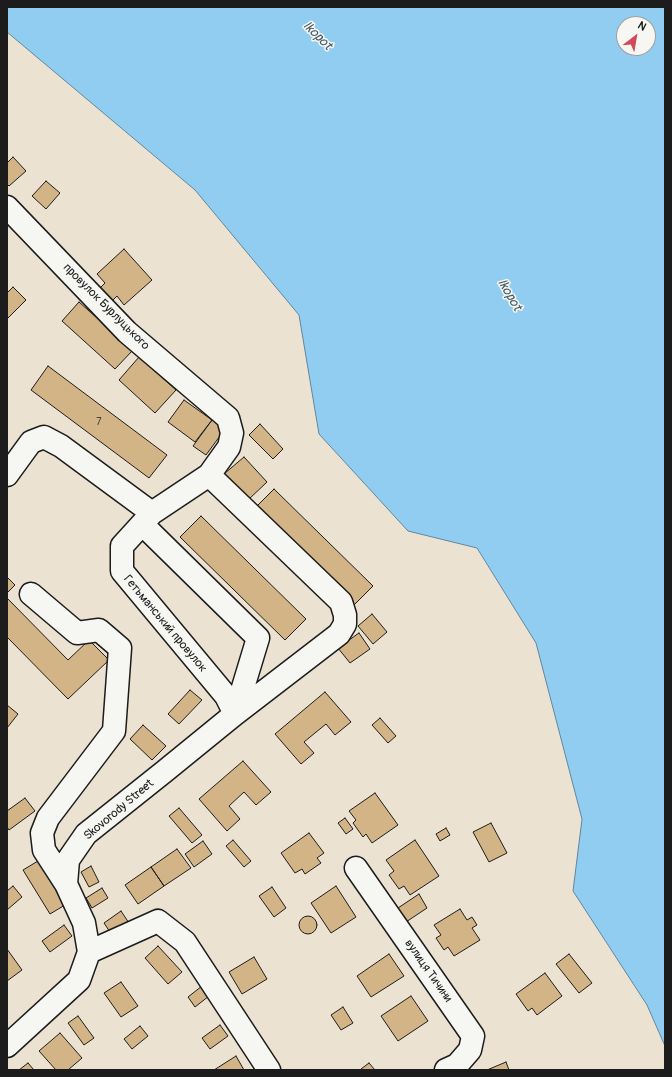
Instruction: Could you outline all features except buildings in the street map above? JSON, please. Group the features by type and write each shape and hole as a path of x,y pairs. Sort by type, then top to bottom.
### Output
{"street":[{"name":"провулок Бурлуцького","path":"7,207 127,332 228,418"},
{"name":"Гетьманський провулок","path":"228,418 232,433 228,447 209,475 147,518 122,546 122,571 226,696 235,714"},
{"path":"7,475 31,442 44,437 61,446 147,518 258,638 235,714"},
{"name":"Skovorody Street","path":"7,1046 79,980 89,952 84,924 66,884 68,860 86,834 165,772 235,714 339,634 345,624 345,615 341,602 209,475"},
{"path":"32,594 77,633 99,630 120,648 114,732 48,818 42,832 44,850 66,884"},
{"name":"вулиця Тичини","path":"356,868 473,1036 470,1050 457,1065 446,1070"},
{"path":"89,952 158,921 185,942 269,1070"}],"water":[{"name":"Ikopot","path":"7,7 665,7 665,1046 647,1005 573,891 582,819 536,643 477,548 408,531 319,434 299,315 195,190 7,32"}]}
